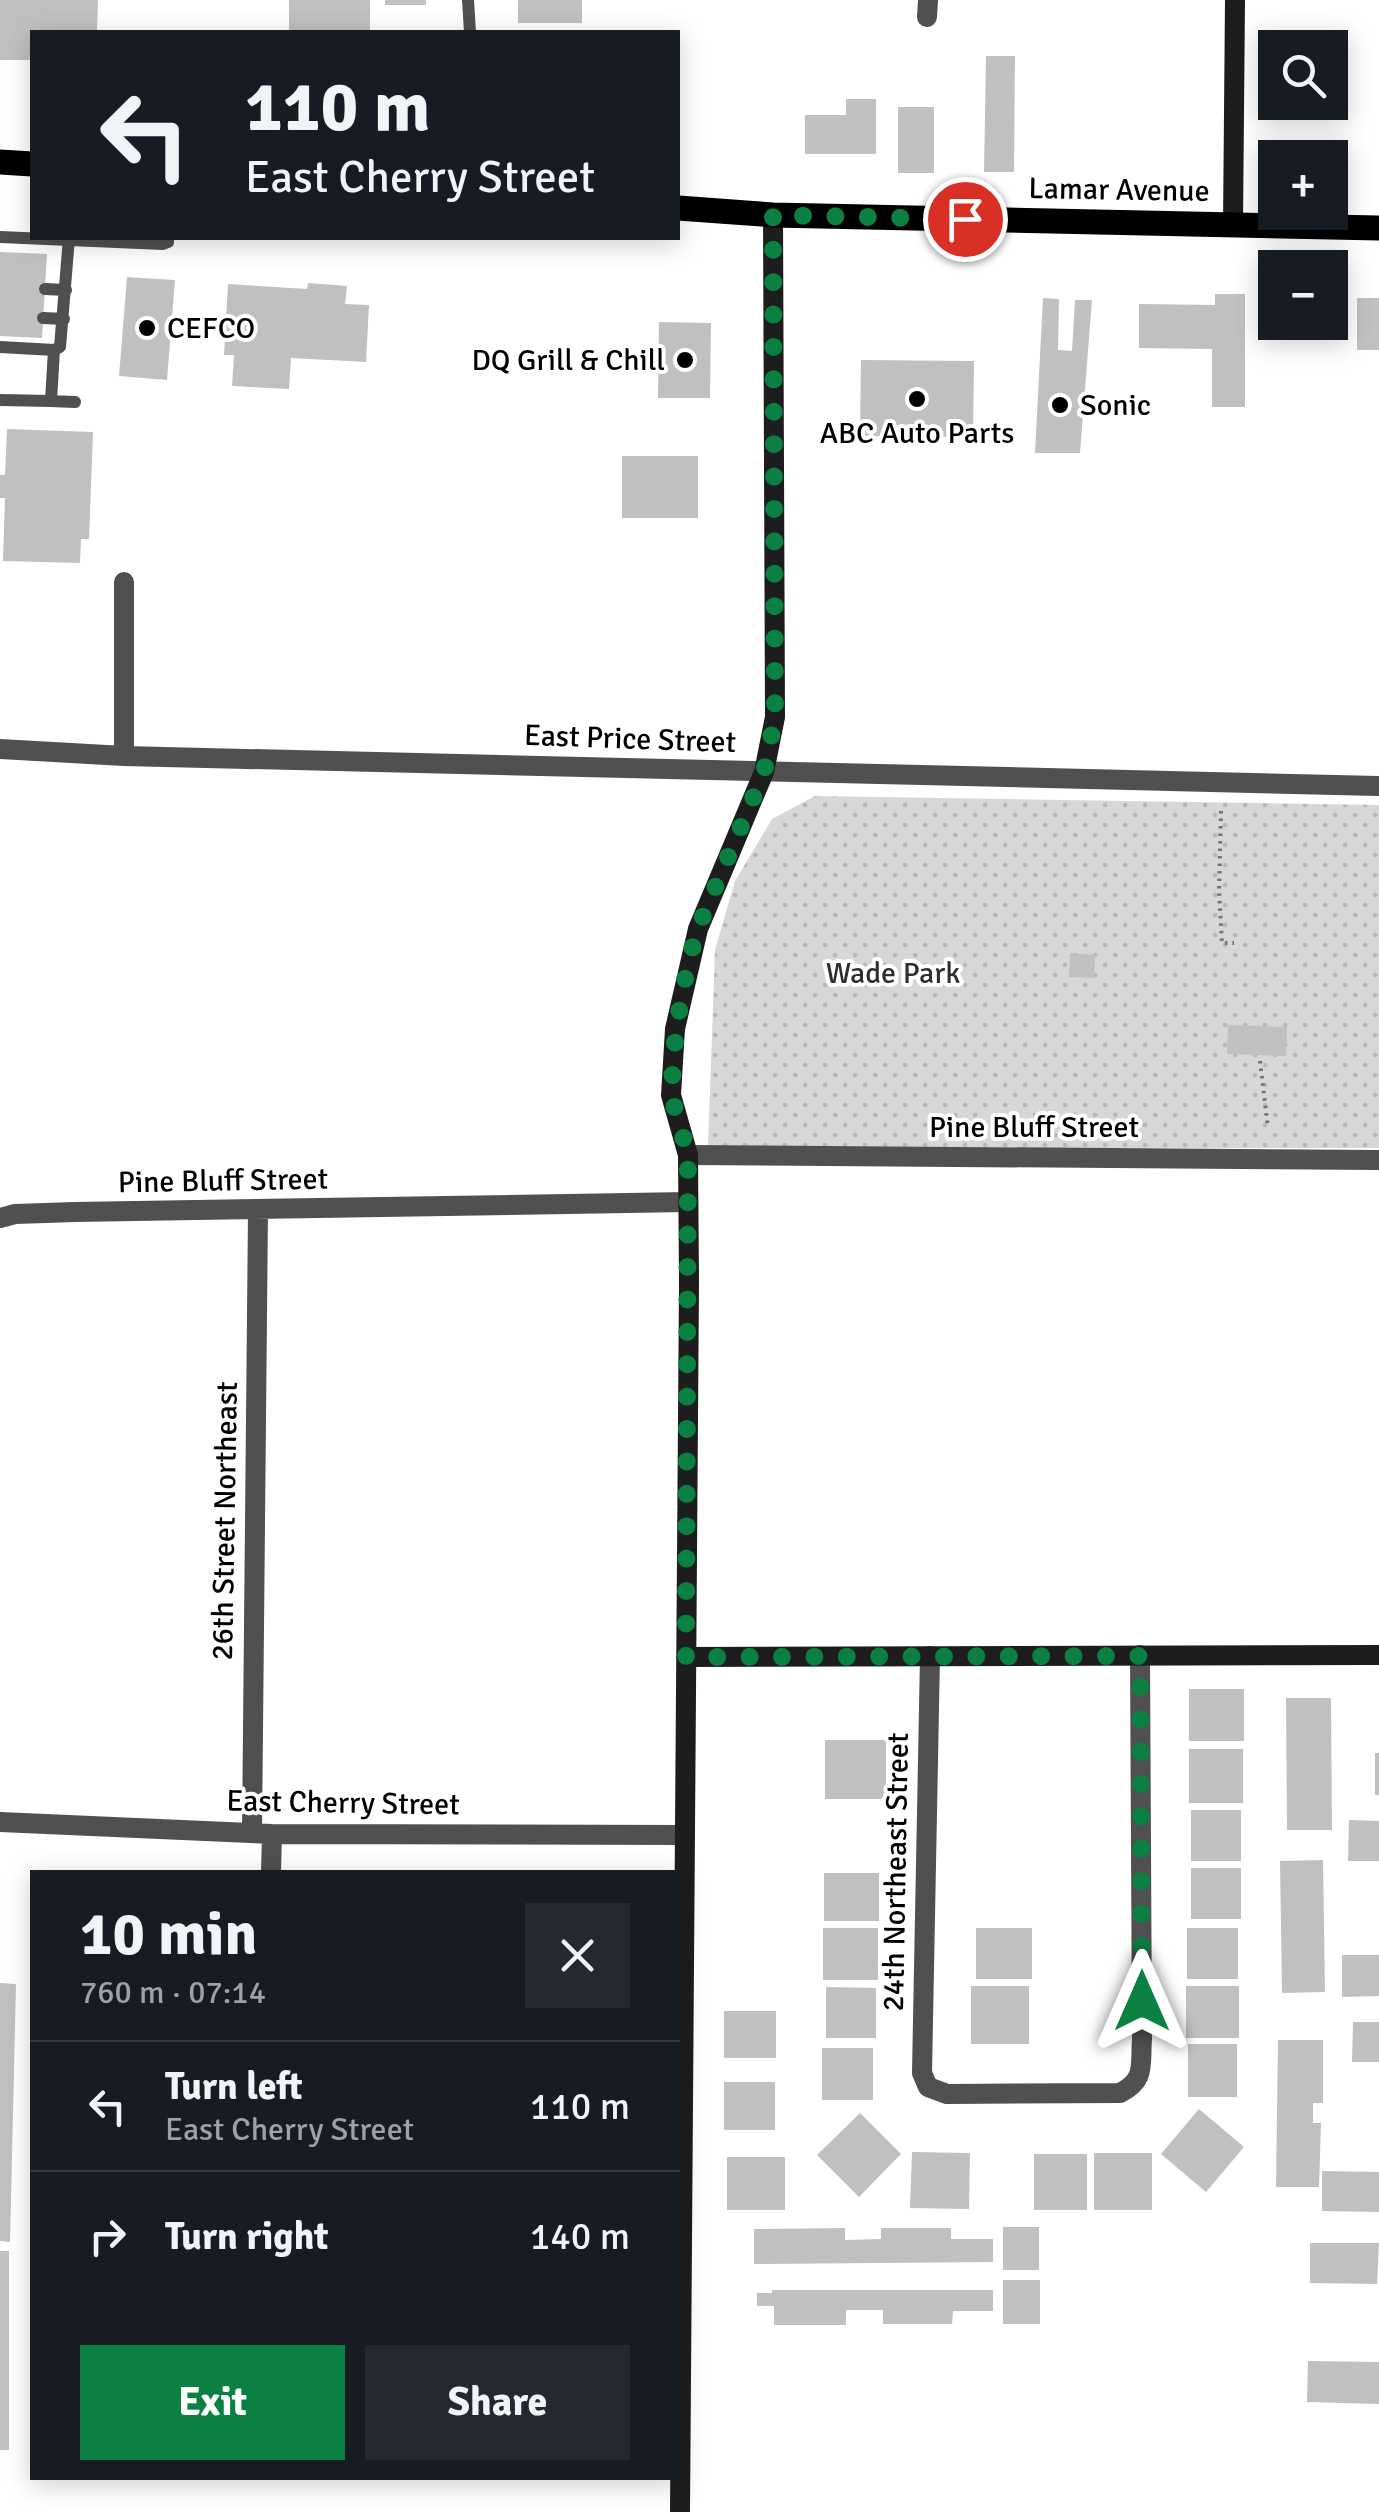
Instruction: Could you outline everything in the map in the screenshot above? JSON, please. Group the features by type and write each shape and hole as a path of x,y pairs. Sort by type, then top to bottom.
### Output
{"main road":[{"path":"0,162 30,164"},
{"name":"Lamar Avenue","path":"680,208 773,215 1379,228"}],"street":[{"path":"1233,225 1234,0"},
{"path":"680,2512 689,1282 688,1154 671,1095 676,1029 688,963 698,928 764,772 775,718 773,215"},
{"path":"124,582 124,756"},
{"name":"East Price Street","path":"0,748 124,756 1379,786"},
{"name":"Pine Bluff Street","path":"688,1154 1379,1160"},
{"name":"Pine Bluff Street","path":"0,1218 15,1214 686,1202"},
{"name":"26th Street Northeast","path":"258,1211 262,1833 271,1870"},
{"path":"686,1657 1379,1654"},
{"name":"24th Northeast Street","path":"930,1656 922,2073 928,2087 946,2094 1120,2092 1135,2086 1140,2076 1140,1656"},
{"name":"East Cherry Street","path":"0,1822 262,1833 685,1834"}],"lane":[{"path":"468,0 470,30"},
{"path":"0,237 30,237"},
{"path":"0,347 60,347 69,240"},
{"path":"100,240 163,244 168,240"},
{"path":"45,289 66,290"},
{"path":"43,318 64,319"},
{"path":"50,401 54,350"},
{"path":"0,400 75,402"}],"path":[{"path":"1221,810 1222,943 1234,943"},
{"path":"1260,1061 1268,1128"}],"green space":[{"name":"Wade Park","path":"815,796 1379,805 1379,1148 708,1148 715,950 735,881 772,819"}],"building":[{"path":"0,0 98,0 97,30 30,30 30,60 0,60"},
{"path":"289,0 370,0 370,30 289,30"},
{"path":"385,0 426,0 426,5 385,5"},
{"path":"518,0 582,0 582,23 518,23"},
{"path":"986,56 1015,56 1014,172 984,172"},
{"path":"846,99 876,99 876,154 805,154 805,115 846,115"},
{"path":"898,107 934,107 934,173 898,173"},
{"path":"0,252 47,254 42,338 0,336"},
{"name":"CEFCO","path":"127,277 175,280 167,380 119,376"},
{"path":"308,283 347,286 345,304 369,305 366,362 291,358 289,389 232,386 234,355 224,355 228,284 307,289"},
{"path":"1215,294 1245,294 1245,407 1212,407 1212,349 1139,348 1139,304 1215,305"},
{"name":"Sonic","path":"1043,298 1059,299 1058,350 1072,351 1075,300 1092,300 1080,453 1035,453"},
{"path":"1357,298 1379,298 1379,350 1357,350"},
{"name":"DQ Grill & Chill","path":"659,322 711,323 710,398 658,398"},
{"name":"ABC Auto Parts","path":"861,360 974,361 973,437 860,436"},
{"path":"7,429 93,432 89,539 81,539 80,563 3,561 5,498 0,498 0,475 5,475"},
{"path":"622,456 698,456 698,518 622,518"},
{"path":"1070,953 1095,955 1094,978 1069,977"},
{"path":"1228,1025 1287,1027 1286,1056 1227,1054"},
{"path":"1189,1689 1244,1689 1244,1741 1189,1741"},
{"path":"1286,1698 1331,1698 1332,1830 1287,1830"},
{"path":"825,1740 886,1740 886,1799 825,1799"},
{"path":"1189,1749 1243,1749 1243,1803 1189,1803"},
{"path":"1375,1753 1379,1753 1379,1795 1375,1795"},
{"path":"1191,1810 1241,1810 1241,1861 1191,1861"},
{"path":"1349,1820 1379,1821 1379,1861 1348,1861"},
{"path":"1323,1860 1325,1992 1282,1993 1280,1861"},
{"path":"1191,1868 1241,1868 1241,1919 1191,1919"},
{"path":"824,1873 879,1873 879,1921 824,1921"},
{"path":"823,1928 878,1928 878,1980 823,1980"},
{"path":"976,1928 1032,1928 1032,1979 976,1979"},
{"path":"1187,1928 1238,1928 1238,1979 1187,1979"},
{"path":"1342,1955 1379,1955 1379,1996 1342,1997"},
{"path":"0,1983 16,1984 10,2242 0,2241"},
{"path":"971,1986 1029,1986 1029,2044 971,2044"},
{"path":"1186,1986 1239,1986 1239,2038 1186,2038"},
{"path":"826,1987 876,1988 876,2038 826,2038"},
{"path":"724,2011 776,2011 776,2058 724,2058"},
{"path":"1353,2022 1379,2022 1379,2062 1352,2062"},
{"path":"1278,2040 1323,2040 1323,2103 1313,2103 1313,2123 1321,2123 1319,2187 1276,2187"},
{"path":"1188,2044 1237,2044 1237,2097 1188,2097"},
{"path":"822,2048 873,2048 873,2100 822,2100"},
{"path":"724,2082 775,2082 775,2130 724,2130"},
{"path":"1199,2109 1244,2147 1206,2192 1161,2154"},
{"path":"860,2113 901,2154 859,2197 817,2155"},
{"path":"912,2152 970,2153 969,2209 910,2208"},
{"path":"1094,2153 1152,2153 1152,2210 1094,2210"},
{"path":"1034,2154 1087,2154 1087,2210 1034,2210"},
{"path":"727,2157 785,2157 785,2210 727,2210"},
{"path":"1322,2171 1379,2172 1379,2212 1322,2211"},
{"path":"1003,2227 1039,2227 1039,2270 1003,2270"},
{"path":"845,2228 845,2240 881,2239 881,2228 951,2228 951,2239 993,2239 993,2262 754,2264 754,2229"},
{"path":"1310,2243 1379,2243 1377,2284 1310,2283"},
{"path":"0,2251 9,2251 9,2450 0,2450"},
{"path":"1003,2280 1040,2280 1040,2324 1003,2324"},
{"path":"993,2290 993,2311 953,2311 952,2324 883,2324 883,2310 846,2310 846,2325 774,2325 774,2306 757,2306 757,2293"},
{"path":"1308,2361 1379,2362 1379,2404 1307,2402"}],"place":[{"name":"CEFCO","path":"147,328"},
{"name":"DQ Grill & Chill","path":"685,360"},
{"name":"ABC Auto Parts","path":"917,399"},
{"name":"Sonic","path":"1060,405"}],"route":[{"path":"965,219 773,215 775,718 764,772 698,928 688,963 676,1029 671,1095 688,1154 686,1657 1140,1656 1142,2001"}]}
